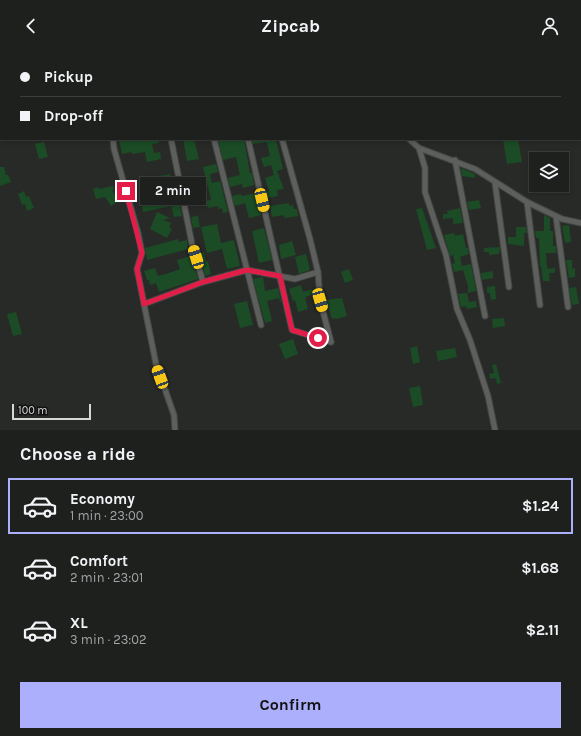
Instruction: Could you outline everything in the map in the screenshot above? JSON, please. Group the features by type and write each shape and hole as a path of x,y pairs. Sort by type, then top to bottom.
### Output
{"street":[{"path":"113,140 114,149 142,253 137,269 156,364 174,415 175,430"},
{"path":"171,140 192,244 203,282"},
{"path":"214,140 260,325"},
{"path":"248,140 292,330 331,342 320,300 318,272 282,140"},
{"path":"410,140 419,148 455,160 475,169 527,202 556,217 581,223"},
{"path":"419,148 426,168 425,192 446,255 457,309 470,340 488,396 495,430"},
{"path":"455,160 485,316"},
{"path":"495,183 509,287"},
{"path":"527,202 540,305"},
{"path":"556,217 568,307"},
{"path":"144,304 203,282 247,270 295,279 318,272"}],"building":[{"path":"119,140 158,140 159,143 152,144 154,153 160,152 161,159 147,162 145,152 132,154 131,152 122,154"},
{"path":"183,140 194,140 199,159 187,161"},
{"path":"218,140 244,140 250,173 252,173 254,185 243,188 242,184 230,187 228,178 240,175 236,157 223,160"},
{"path":"252,140 276,140 283,169 277,171 284,189 277,190 278,196 266,198 264,192 269,191 265,178 274,175 271,165 264,167 261,158 270,156 267,142 253,144"},
{"path":"503,140 518,140 522,162 507,164"},
{"path":"44,142 48,157 39,159 35,144"},
{"path":"216,164 218,172 210,174 212,183 220,181 228,212 223,213 222,208 218,209 218,206 208,208 204,201 211,200 203,167"},
{"path":"0,167 4,167 6,175 8,175 11,182 0,186"},
{"path":"461,168 475,174 475,178 462,176"},
{"path":"170,174 172,184 163,186 159,176"},
{"path":"113,186 114,190 112,190 118,201 111,206 105,197 96,199 93,189 98,187 99,189"},
{"path":"24,191 26,197 29,196 34,208 27,211 25,204 22,205 18,194"},
{"path":"256,193 261,215 249,218 245,203 235,206 232,196 241,194 242,196"},
{"path":"178,196 182,216 174,217 171,206 143,212 142,204"},
{"path":"479,200 481,208 469,210 467,202"},
{"path":"289,203 289,206 293,205 294,209 297,209 298,216 285,218 284,215 272,217 270,206"},
{"path":"422,208 436,248 427,250 416,209"},
{"path":"460,208 463,223 453,224 453,218 443,219 443,214 448,214 447,211"},
{"path":"157,212 170,218 163,220 171,223 169,227 172,229 167,238 150,229"},
{"path":"544,215 550,218 550,231 553,231 553,246 556,246 556,253 546,253 548,269 555,268 555,273 549,273 550,281 543,281 540,266 539,238 536,238 535,231 544,231"},
{"path":"198,216 200,227 193,228 191,217"},
{"path":"217,224 221,243 234,240 240,266 227,269 222,249 207,253 201,227"},
{"path":"569,225 571,242 565,243 562,226"},
{"path":"516,227 526,227 527,233 524,233 524,246 508,244 508,237 516,237"},
{"path":"264,228 272,260 259,263 252,231"},
{"path":"454,233 455,236 463,234 469,254 460,257 462,266 471,264 476,291 468,293 468,286 463,270 454,272 452,264 455,263 453,255 450,256 444,235"},
{"path":"178,239 179,242 187,240 188,249 147,260 145,248"},
{"path":"292,241 296,255 281,259 279,245"},
{"path":"500,247 499,254 489,255 489,252 484,252 484,248"},
{"path":"204,252 211,274 205,276 200,253"},
{"path":"306,254 310,270 299,274 295,257"},
{"path":"191,256 198,279 159,292 156,283 150,285 144,271 155,268 158,276 169,273 180,269 177,260"},
{"path":"566,260 572,260 572,269 575,268 575,277 569,278"},
{"path":"349,269 353,280 345,283 341,272"},
{"path":"493,271 493,278 482,280 481,273"},
{"path":"263,277 265,291 278,288 281,302 279,298 267,301 272,321 265,323 253,279"},
{"path":"301,285 303,292 313,289 315,294 305,297 308,309 298,312 295,300 293,301 289,289"},
{"path":"495,286 496,299 491,300 490,293 487,293 487,287"},
{"path":"576,287 579,304 572,305 569,288"},
{"path":"467,293 469,302 476,301 477,307 468,309 465,306 461,307 458,294"},
{"path":"342,298 347,316 332,319 326,300"},
{"path":"247,301 253,325 240,328 234,304"},
{"path":"16,312 22,334 13,336 7,314"},
{"path":"504,318 505,326 493,328 492,319"},
{"path":"293,339 298,354 285,359 279,344"},
{"path":"417,346 420,362 413,364 410,348"},
{"path":"455,348 457,357 438,361 436,351"},
{"path":"496,364 501,383 497,384 496,378 490,379 489,374 494,373 492,365"},
{"path":"420,386 423,405 413,407 409,388"}],"route":[{"path":"126,191 142,253 137,269 144,304 203,282 247,270 280,276 292,330 318,338"}]}
